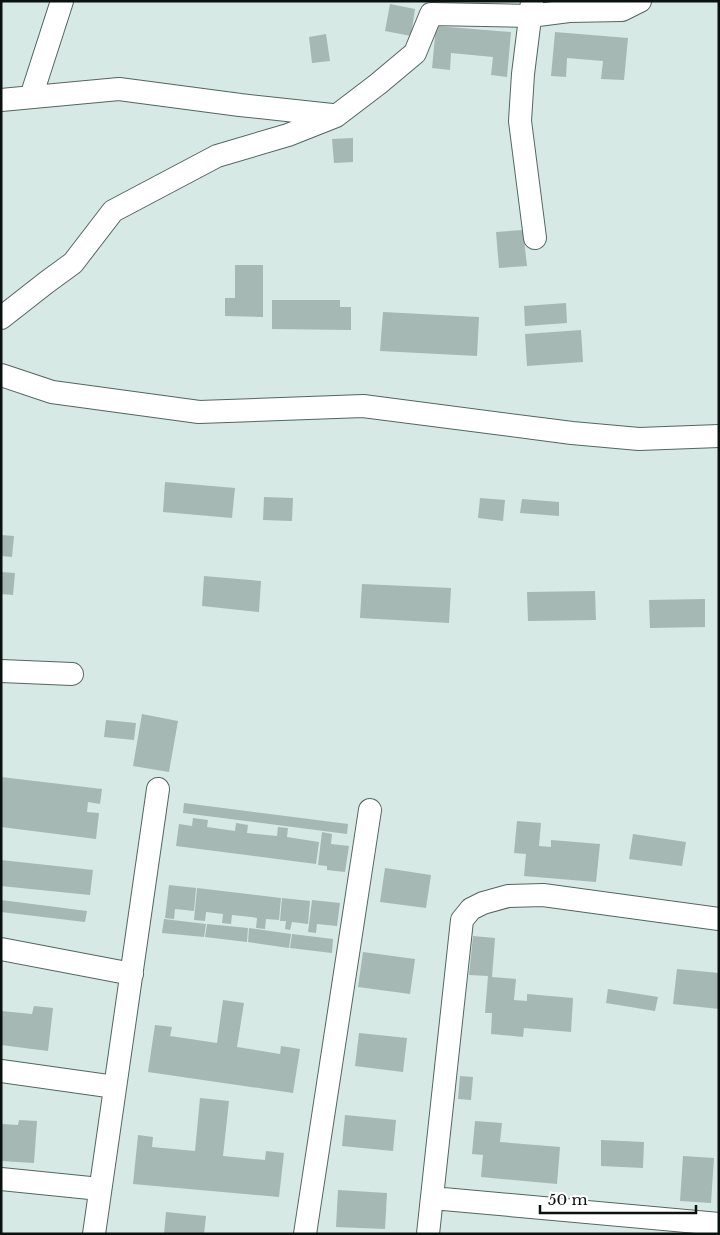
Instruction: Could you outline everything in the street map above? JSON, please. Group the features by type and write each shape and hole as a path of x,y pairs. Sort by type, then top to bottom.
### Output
{"street":[{"path":"31,97 62,1"},
{"path":"1,318 73,263 113,211 217,156 288,135 336,116 415,53 431,14 531,8 622,10 640,1"},
{"path":"531,8 523,74 520,121 536,238"},
{"path":"1,100 119,89 240,106 336,116"},
{"path":"1,375 52,392 199,412 364,406 572,433 639,439 719,436"},
{"path":"1,671 72,674"},
{"path":"94,1234 158,789"},
{"path":"305,1234 370,810"},
{"path":"428,1234 462,920 470,909 508,896 543,895 719,919"},
{"path":"1,949 132,974"},
{"path":"1,1071 115,1087"},
{"path":"1,1179 100,1189"},
{"path":"432,1198 719,1224"}],"building":[{"path":"390,4 415,9 411,36 385,31"},
{"path":"436,26 511,32 507,77 491,75 493,57 451,53 450,70 432,68"},
{"path":"555,32 628,38 624,80 601,79 603,61 567,58 566,77 551,76"},
{"path":"326,34 330,61 312,63 309,37"},
{"path":"353,138 353,162 334,163 332,139"},
{"path":"523,230 527,266 499,268 496,232"},
{"path":"235,265 263,265 263,317 225,316 225,298 235,298"},
{"path":"272,300 340,300 340,307 351,307 351,330 272,329"},
{"path":"566,303 567,323 525,326 524,306"},
{"path":"383,312 479,317 477,356 380,351"},
{"path":"581,330 583,362 527,366 525,334"},
{"path":"165,482 235,488 232,518 163,512"},
{"path":"264,497 293,498 292,521 263,520"},
{"path":"480,498 505,500 503,521 478,518"},
{"path":"522,499 559,502 559,516 520,513"},
{"path":"1,535 14,536 12,557 1,556"},
{"path":"1,572 15,573 13,595 1,594"},
{"path":"204,576 261,581 259,612 202,606"},
{"path":"362,584 451,588 449,623 360,618"},
{"path":"595,591 596,620 528,621 527,592"},
{"path":"705,599 705,627 650,628 649,600"},
{"path":"142,714 178,721 169,772 133,766"},
{"path":"106,720 136,723 134,740 104,737"},
{"path":"1,777 102,789 100,804 88,802 87,812 99,813 96,839 1,827"},
{"path":"184,803 348,824 347,834 183,813"},
{"path":"193,818 208,820 207,827 235,831 236,823 248,825 247,833 277,836 278,827 288,828 287,837 319,842 316,864 176,846 179,824 192,826"},
{"path":"517,821 541,823 539,846 551,847 551,840 600,844 596,882 524,876 526,854 514,853"},
{"path":"322,832 332,834 331,844 349,846 345,872 327,870 327,866 318,865"},
{"path":"633,834 686,842 682,866 629,859"},
{"path":"1,860 93,870 90,895 1,886"},
{"path":"385,868 431,875 426,908 380,902"},
{"path":"169,885 196,888 194,911 175,909 174,919 165,918"},
{"path":"197,888 281,898 279,920 266,919 265,929 256,928 257,918 251,917 232,915 231,924 222,923 223,914 206,912 205,921 194,920"},
{"path":"282,898 310,901 308,924 292,922 290,930 285,929 286,921 280,921"},
{"path":"1,900 87,911 85,922 1,912"},
{"path":"312,900 340,903 337,926 317,924 316,933 308,932"},
{"path":"164,919 206,924 204,937 162,933"},
{"path":"207,924 248,928 247,942 205,937"},
{"path":"249,928 291,934 289,948 248,942"},
{"path":"292,934 333,939 332,953 290,948"},
{"path":"473,936 495,938 492,977 516,979 514,1000 527,1001 527,994 573,998 571,1032 524,1028 523,1037 491,1034 492,1013 485,1013 488,976 469,975"},
{"path":"363,952 415,959 410,994 358,987"},
{"path":"677,969 719,973 719,1009 673,1004"},
{"path":"608,989 658,997 655,1011 606,1003"},
{"path":"223,1000 244,1003 237,1047 280,1054 281,1046 300,1049 293,1093 148,1072 155,1025 172,1027 170,1036 217,1043"},
{"path":"34,1006 53,1008 48,1051 1,1045 1,1011 32,1014"},
{"path":"359,1033 407,1038 403,1072 355,1066"},
{"path":"460,1076 473,1077 471,1100 458,1099"},
{"path":"200,1098 229,1101 223,1156 265,1160 266,1151 284,1153 279,1197 133,1184 138,1135 153,1137 152,1147 195,1151"},
{"path":"345,1115 396,1120 393,1151 342,1146"},
{"path":"19,1120 37,1121 34,1163 1,1161 1,1124 18,1125"},
{"path":"475,1121 502,1123 500,1142 560,1147 557,1184 481,1177 483,1155 472,1154"},
{"path":"601,1140 644,1142 643,1168 601,1166"},
{"path":"683,1156 714,1158 711,1203 680,1201"},
{"path":"338,1190 387,1193 385,1229 336,1227"},
{"path":"166,1212 206,1216 204,1234 164,1234"}]}
